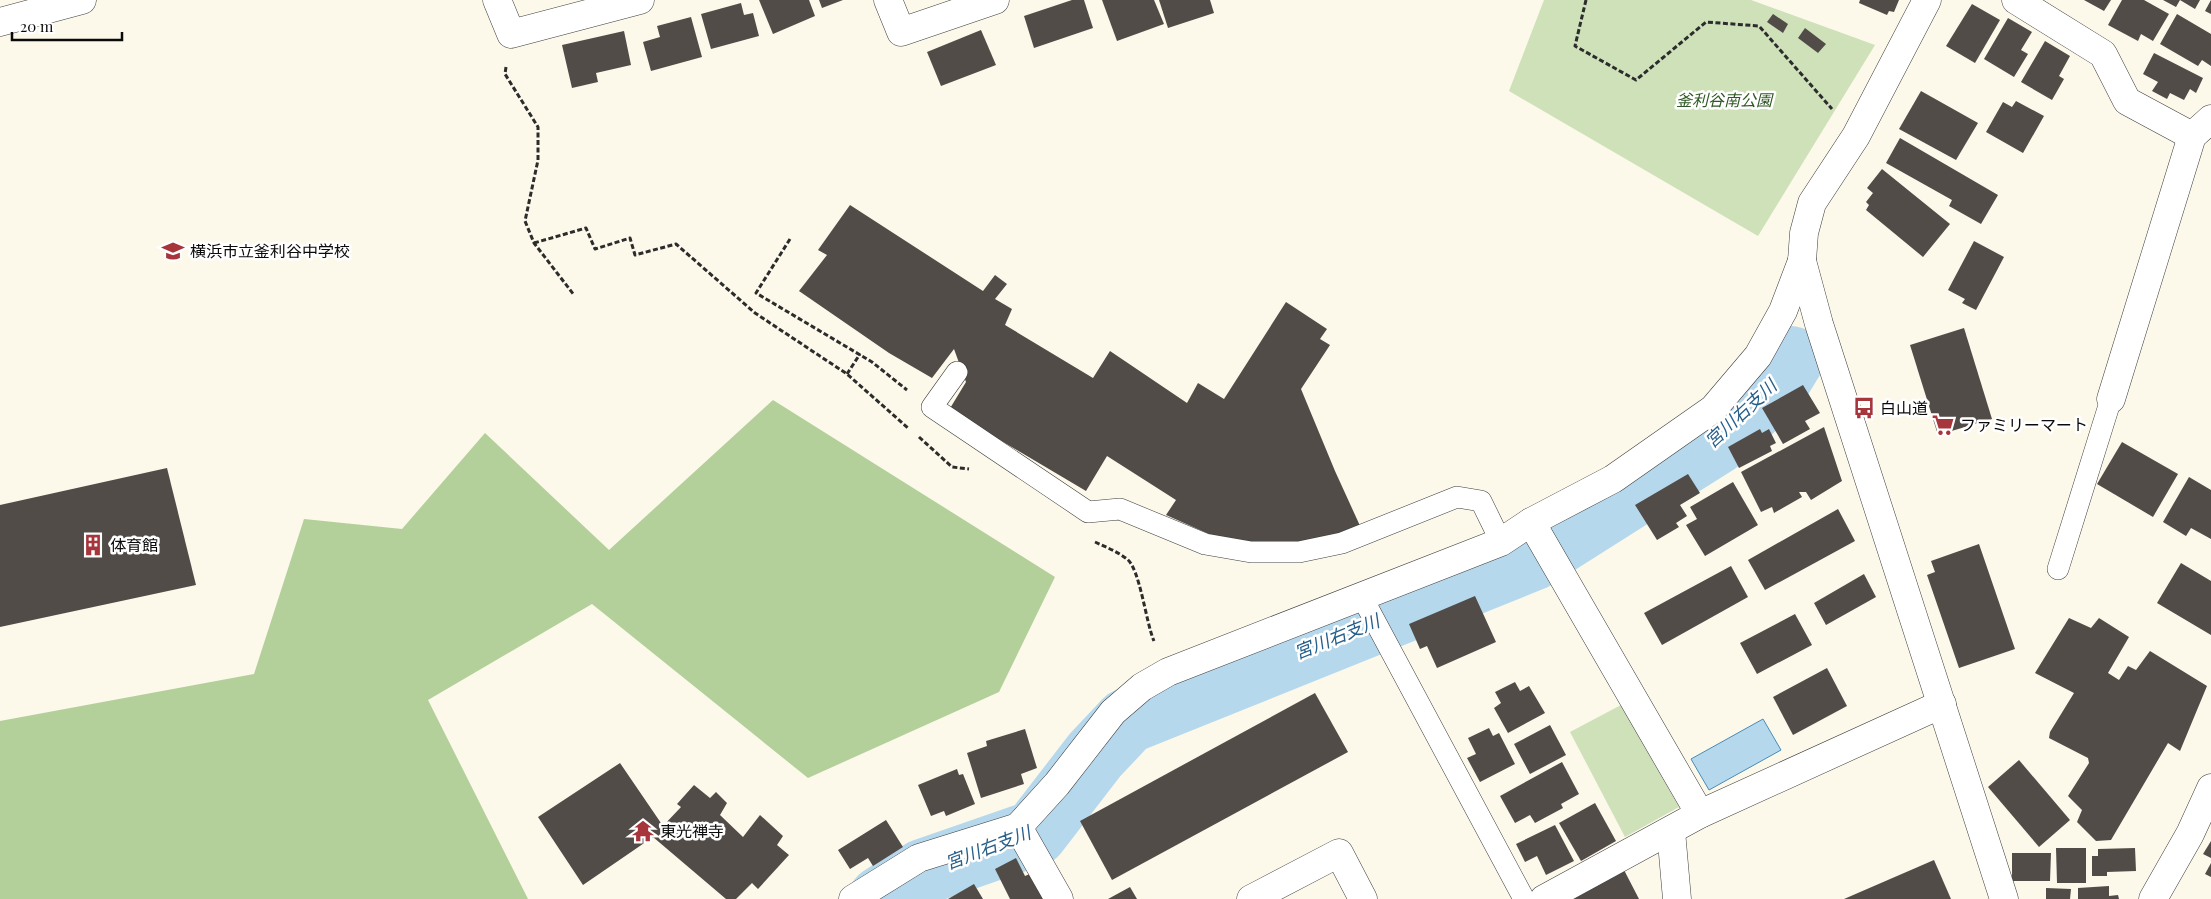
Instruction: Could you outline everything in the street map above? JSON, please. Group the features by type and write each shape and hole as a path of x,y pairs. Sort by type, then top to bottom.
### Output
{"street":[{"path":"0,22 82,0"},
{"path":"497,0 510,34 640,0"},
{"path":"888,0 901,32 995,0"},
{"path":"853,899 919,858 1023,836 1057,784 1113,712 1142,688 1168,672 1365,603 1501,542 1536,531 1713,409 1758,356 1783,311 1802,262 1804,233 1812,203 1856,136 1927,0"},
{"path":"2016,0 2103,54 2128,101 2202,127 2111,399"},
{"path":"1802,262 1819,324 2004,899"},
{"path":"1536,531 1700,814"},
{"path":"1544,899 1700,814 1942,704"},
{"path":"2153,899 2190,834 2211,788"},
{"path":"1671,831 1677,899"},
{"path":"1023,836 1059,899"},
{"path":"1251,899 1339,853 1363,899"}],"lane":[{"path":"957,372 932,406 1088,512 1120,509 1205,544 1251,552 1299,552 1342,543 1457,497 1481,501 1501,542"},
{"path":"2058,569 2111,399"},
{"path":"1365,603 1524,899"}],"path":[{"path":"1586,0 1575,46 1636,80 1706,22 1759,26 1856,136"},
{"path":"510,34 504,74 538,127 538,160 525,221 534,242 574,295"},
{"path":"534,242 586,228 595,249 630,238 635,255 676,244"},
{"path":"790,239 756,293 860,354 910,392"},
{"path":"847,374 860,354"},
{"path":"1138,578 1150,632"}],"green space":[{"name":"釜利谷南公園","path":"1544,0 1751,0 1875,45 1758,236 1509,91"},
{"path":"773,400 1055,577 999,692 808,778 592,604 428,700 528,899 0,899 0,721 254,674 304,519 402,529 485,433 609,550"},
{"path":"1621,705 1679,807 1625,837 1570,732"}],"water":[{"path":"1763,719 1781,750 1709,790 1691,759"}],"building":[{"path":"759,0 809,0 815,16 773,34"},
{"path":"819,0 843,0 822,8"},
{"path":"1072,0 1084,0 1093,28 1034,48 1024,16"},
{"path":"1102,0 1154,0 1164,24 1117,41"},
{"path":"1159,0 1210,0 1214,13 1168,28"},
{"path":"1860,0 1899,0 1894,12 1889,11 1887,15 1859,3"},
{"path":"2084,0 2111,0 2104,11"},
{"path":"2122,0 2144,0 2169,14 2153,41 2141,34 2138,41 2108,25"},
{"path":"2163,0 2180,0 2176,7"},
{"path":"2180,0 2200,0 2195,9"},
{"path":"2211,0 2211,14 2205,11"},
{"path":"741,3 744,15 753,13 759,36 711,49 701,14"},
{"path":"1972,4 2000,20 1975,63 1946,46"},
{"path":"1773,14 1788,24 1783,33 1767,22"},
{"path":"2177,14 2211,34 2211,66 2202,60 2198,66 2160,44"},
{"path":"691,17 702,57 651,71 643,42 660,37 657,26"},
{"path":"2008,18 2032,32 2021,50 2028,54 2014,77 1984,59"},
{"path":"1805,28 1826,44 1818,53 1798,38"},
{"path":"981,30 996,65 941,86 927,52"},
{"path":"624,31 631,65 596,73 598,82 572,88 562,45"},
{"path":"2045,41 2070,56 2059,76 2064,79 2052,100 2021,82"},
{"path":"2154,53 2203,78 2196,93 2190,89 2184,100 2170,93 2167,99 2152,91 2158,82 2143,74"},
{"path":"1921,91 1978,123 1956,160 1899,129"},
{"path":"2016,101 2044,116 2023,153 1986,132 2003,102 2012,107"},
{"path":"1900,138 1998,195 1981,224 1949,206 1952,200 1886,163"},
{"path":"1882,169 1950,224 1923,257 1866,210 1869,205 1866,202 1873,193 1867,188"},
{"path":"850,205 983,291 995,275 1007,284 995,299 1012,309 1005,325 1093,378 1110,351 1187,403 1198,383 1224,399 1286,302 1327,329 1320,339 1330,345 1301,389 1361,528 1302,544 1246,544 1209,534 1166,515 1176,500 1107,456 1086,491 949,410 966,382 954,349 932,378 889,353 799,291 827,255 818,250"},
{"path":"1974,241 2004,257 1976,310 1962,303 1965,299 1948,290"},
{"path":"1964,328 1992,419 1938,435 1910,345"},
{"path":"1803,385 1820,413 1805,421 1810,429 1783,444 1762,408"},
{"path":"1824,427 1842,481 1811,500 1806,492 1799,492 1802,497 1774,513 1772,507 1761,512 1741,472"},
{"path":"1760,429 1762,433 1769,429 1776,443 1770,446 1772,451 1739,468 1728,447"},
{"path":"2122,442 2178,474 2153,517 2097,484"},
{"name":"体育館","path":"167,468 196,585 0,627 0,505"},
{"path":"1688,474 1700,493 1680,505 1687,516 1676,523 1679,527 1657,540 1635,505"},
{"path":"2189,477 2211,490 2211,539 2191,528 2186,536 2163,522"},
{"path":"1733,482 1758,525 1705,556 1686,525 1697,519 1690,507"},
{"path":"1838,509 1855,541 1765,590 1748,560"},
{"path":"1979,544 2015,649 1959,668 1927,575 1935,572 1931,561"},
{"path":"2181,563 2211,581 2211,635 2157,603"},
{"path":"1731,566 1748,597 1662,645 1644,613"},
{"path":"1864,574 1876,597 1826,625 1814,603"},
{"path":"1475,596 1496,642 1437,668 1427,646 1420,649 1409,624"},
{"path":"1795,614 1812,645 1757,674 1740,643"},
{"path":"2069,618 2091,628 2099,618 2129,637 2108,673 2119,680 2128,666 2136,670 2150,651 2207,686 2180,751 2168,743 2111,840 2096,841 2077,822 2082,810 2068,796 2089,763 2088,758 2049,738 2050,732 2074,693 2035,673"},
{"path":"1827,668 1847,706 1793,735 1773,697"},
{"path":"1515,682 1520,691 1529,686 1545,713 1508,733 1494,708 1501,703 1495,692"},
{"path":"1315,693 1348,752 1112,880 1080,821"},
{"path":"1550,725 1566,755 1530,774 1514,744"},
{"path":"1489,728 1493,736 1499,733 1515,764 1480,782 1467,758 1476,754 1468,738"},
{"path":"1025,729 1037,768 1021,774 1024,784 981,798 967,753 987,746 986,741"},
{"path":"2019,760 2070,820 2039,847 1988,787"},
{"path":"1562,762 1579,794 1561,804 1563,808 1535,823 1530,815 1515,823 1500,796"},
{"name":"東光禅寺","path":"620,763 663,826 681,807 677,804 694,785 710,798 716,792 727,803 720,815 743,837 760,815 783,836 777,845 789,855 758,889 752,883 736,899 726,899 653,837 583,885 538,817"},
{"path":"957,769 959,775 963,774 975,804 946,816 944,811 931,816 918,785"},
{"path":"1595,803 1616,841 1581,861 1559,823"},
{"path":"886,820 903,847 873,866 868,858 850,869 838,850"},
{"path":"1555,825 1574,861 1546,875 1537,856 1525,862 1516,844"},
{"path":"2211,841 2211,858 2203,854"},
{"path":"2056,848 2086,848 2086,883 2057,883"},
{"path":"2135,848 2136,871 2107,872 2107,876 2092,876 2092,856 2098,856 2098,849"},
{"path":"2012,853 2051,853 2050,881 2012,881"},
{"path":"1016,858 1025,876 1032,873 1044,899 1010,899 995,869"},
{"path":"1934,860 1951,899 1844,899"},
{"path":"2211,863 2211,877 2205,874"},
{"path":"1624,870 1639,899 1569,899"},
{"path":"974,884 983,899 948,899"},
{"path":"2109,886 2109,896 2118,895 2119,899 2078,899 2078,888"},
{"path":"1130,887 1137,899 1108,899"},
{"path":"2046,888 2071,889 2070,899 2046,899"}],"waterway":[{"name":"宮川右支川","path":"881,899 923,872 1035,833 1095,755 1127,721 1532,558 1717,441 1774,387 1791,359"}],"place":[{"name":"横浜市立釜利谷中学校","path":"173,251"},
{"name":"白山道","path":"1864,408"},
{"name":"ファミリーマート","path":"1943,425"},
{"name":"体育館","path":"93,545"},
{"name":"東光禅寺","path":"643,831"}]}
